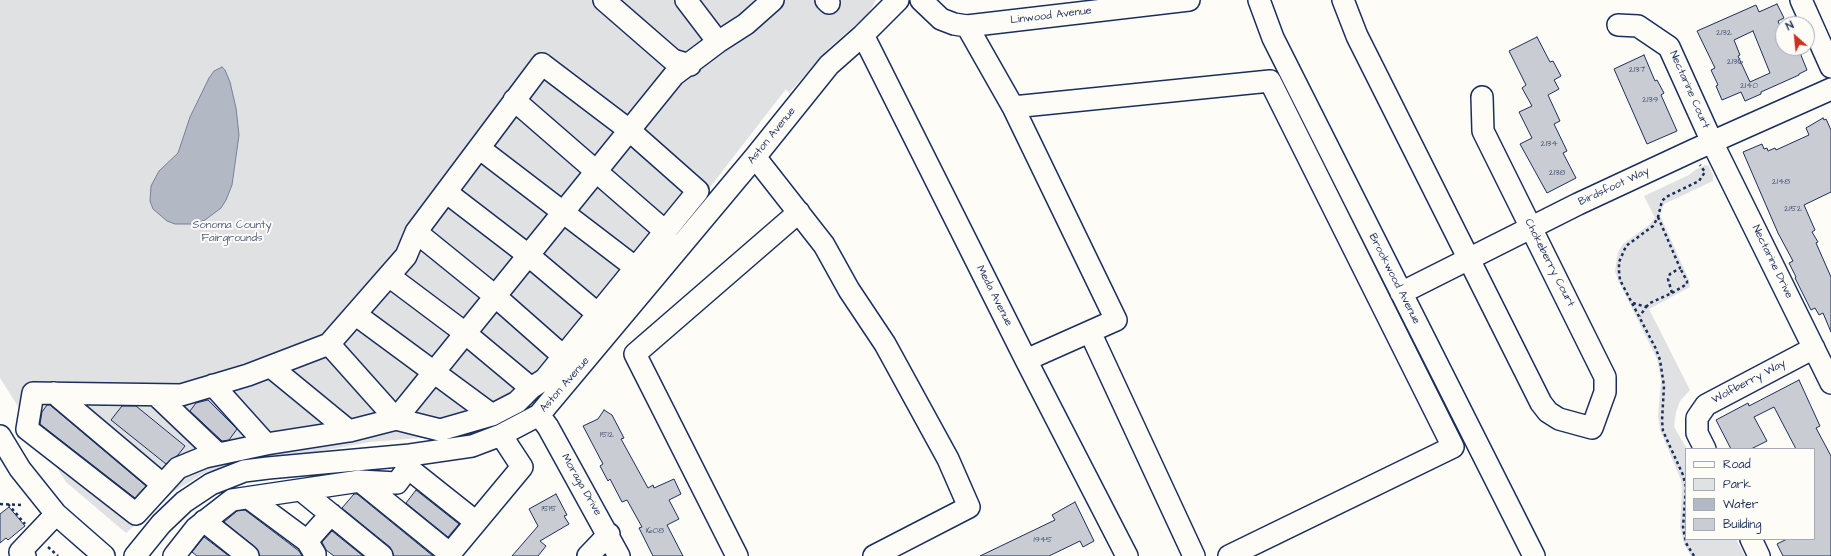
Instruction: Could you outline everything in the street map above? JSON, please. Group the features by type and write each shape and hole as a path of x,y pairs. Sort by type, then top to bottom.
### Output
{"street":[{"path":"604,0 673,60 690,65"},
{"path":"686,0 718,42"},
{"path":"396,419 674,75 690,65 718,42 746,24 773,0"},
{"name":"Aston Avenue","path":"135,556 161,524 184,502 211,484 244,471 268,468 409,461 472,446 501,435 539,415 755,157 829,65 863,35 898,0"},
{"name":"Linwood Avenue","path":"921,0 942,19 954,24 967,26 1189,0"},
{"name":"Brookwood Avenue","path":"1259,0 1273,38 1534,556"},
{"path":"1343,0 1357,36 1470,259"},
{"path":"1801,0 1831,67"},
{"name":"Nectarine Court","path":"1618,25 1638,26 1656,36 1669,47 1703,146"},
{"path":"967,26 1013,107 1116,320 1026,360"},
{"name":"Meda Avenue","path":"863,35 1122,554"},
{"path":"542,64 629,130 698,191 666,232 544,379 531,388 517,402 492,415 440,430 396,419 348,431 266,444 205,457 178,468 136,514 27,429 33,393 181,395 271,367 329,344 406,256 416,232 542,64"},
{"path":"1013,107 1270,81 1453,447 1229,556"},
{"name":"Birdsfoot Way","path":"1401,293 1531,227 1703,146 1831,89"},
{"name":"Chokeberry Court","path":"1470,259 1541,403 1548,412 1560,419 1592,428 1605,392 1605,376 1483,131 1482,97"},
{"path":"514,100 666,232"},
{"name":"Nectarine Drive","path":"1703,146 1814,348 1831,383"},
{"path":"479,148 636,268"},
{"path":"755,157 824,245 849,290 885,344 948,459 969,507 874,556"},
{"path":"446,192 528,255 598,314"},
{"path":"737,556 635,354 799,212"},
{"path":"416,232 495,296 563,356"},
{"path":"389,276 465,333 531,388"},
{"path":"355,314 492,415"},
{"path":"1090,332 1194,556"},
{"path":"329,344 396,419"},
{"name":"Wolfberry Way","path":"1704,448 1697,433 1697,418 1706,405 1814,348"},
{"path":"271,367 348,431"},
{"path":"213,385 266,444"},
{"path":"54,393 162,484"},
{"path":"156,395 218,454"},
{"name":"Moraga Drive","path":"539,415 548,427 609,534 619,556"},
{"path":"360,482 449,555 522,467 501,435"},
{"path":"0,436 20,469 56,514 104,556"},
{"path":"174,556 196,528 232,500 360,482 397,483 409,461 476,522"},
{"path":"301,490 382,556"},
{"path":"249,498 313,552 331,514"},
{"path":"25,556 20,552 56,514"},
{"path":"204,521 248,556"},
{"path":"588,556 609,534"},
{"path":"1752,540 1760,556"}],"path":[{"path":"1685,485 1677,460 1663,431 1662,420 1664,386 1660,360 1640,317 1620,280 1619,262 1626,246 1653,226 1658,217 1662,201 1666,197 1699,181 1705,172 1702,170 1703,146"},
{"path":"1640,317 1650,303 1687,284 1658,217"},
{"path":"1653,226 1663,228"},
{"path":"1672,293 1668,279 1670,274 1680,268"},
{"path":"1632,303 1646,307"},
{"path":"1685,501 1683,527 1685,538"},
{"path":"0,504 21,506"},
{"path":"8,504 28,528"},
{"path":"1685,540 1686,544 1694,556"}],"green space":[{"name":"Sonoma County Fairgrounds","path":"0,0 876,0 868,14 829,48 789,93 786,89 621,302 542,400 495,425 432,437 370,442 206,472 173,492 126,533 66,482 0,378"},
{"path":"1705,165 1709,166 1713,175 1713,181 1664,204 1660,215 1689,280 1690,287 1649,309 1690,390 1680,401 1676,412 1674,427 1686,448 1685,448 1685,540 1737,540 1745,556 1691,556 1684,544 1680,527 1682,490 1681,480 1660,430 1658,416 1661,380 1657,359 1615,271 1618,252 1623,244 1650,224 1655,218 1644,196 1689,175"}],"water":[{"path":"222,67 225,70 230,82 236,108 239,135 232,185 221,208 205,220 195,224 175,224 167,221 153,209 150,201 151,186 159,171 178,153 190,117 209,78 214,71"}],"building":[{"path":"1777,4 1783,16 1775,16 1775,56 1801,56 1807,70 1745,101 1741,92 1722,100 1716,86 1718,85 1711,70 1715,68 1697,31 1756,5 1759,12","holes":["1753,31 1770,73 1750,82 1738,56 1740,55 1734,40"]},
{"path":"1537,37 1550,62 1553,61 1561,76 1554,80 1559,89 1548,95 1560,121 1554,124 1567,151 1563,153 1576,178 1547,193 1520,144 1532,138 1519,112 1532,106 1522,88 1526,85 1509,51"},
{"path":"1644,55 1655,81 1657,80 1664,93 1661,95 1677,131 1647,144 1614,69"},
{"path":"1823,118 1824,120 1826,119 1831,130 1831,192 1804,205 1815,230 1812,232 1818,242 1816,243 1831,277 1831,332 1823,313 1819,315 1815,308 1811,310 1795,278 1796,277 1789,263 1793,261 1778,233 1743,152 1762,144 1764,149 1767,148 1768,151 1775,148 1776,150 1809,135 1806,128"},
{"path":"1799,380 1820,426 1816,428 1831,456 1831,556 1783,556 1777,544 1785,540 1815,540 1815,448 1795,448 1774,407 1754,417 1767,441 1753,448 1730,448 1716,420 1748,403 1749,406"},
{"path":"208,400 237,429 229,440 222,441 190,411 196,403"},
{"path":"47,405 50,405 146,486 135,498 40,424 42,412"},
{"path":"122,406 136,406 185,446 178,455 166,464 111,420"},
{"path":"604,410 612,415 624,438 621,439 648,488 653,485 654,488 674,479 681,494 669,500 679,519 667,525 683,556 653,556 639,528 642,527 627,500 622,502 610,479 608,481 600,466 603,464 583,426 598,419"},
{"path":"416,490 459,524 448,537 406,503"},
{"path":"354,494 357,494 433,556 394,556 390,547 342,508"},
{"path":"556,494 567,515 564,516 569,524 540,541 546,546 538,556 512,556 538,526 529,509"},
{"path":"1075,502 1094,541 1083,547 1080,541 1049,556 980,556 1055,520 1052,515"},
{"path":"9,507 25,526 8,540 6,538 0,543 0,514"},
{"path":"245,510 299,551 302,556 260,556 255,547 224,522 237,511"},
{"path":"332,531 363,556 334,556 326,550 322,542"},
{"path":"204,537 229,556 197,556 192,552"}]}
